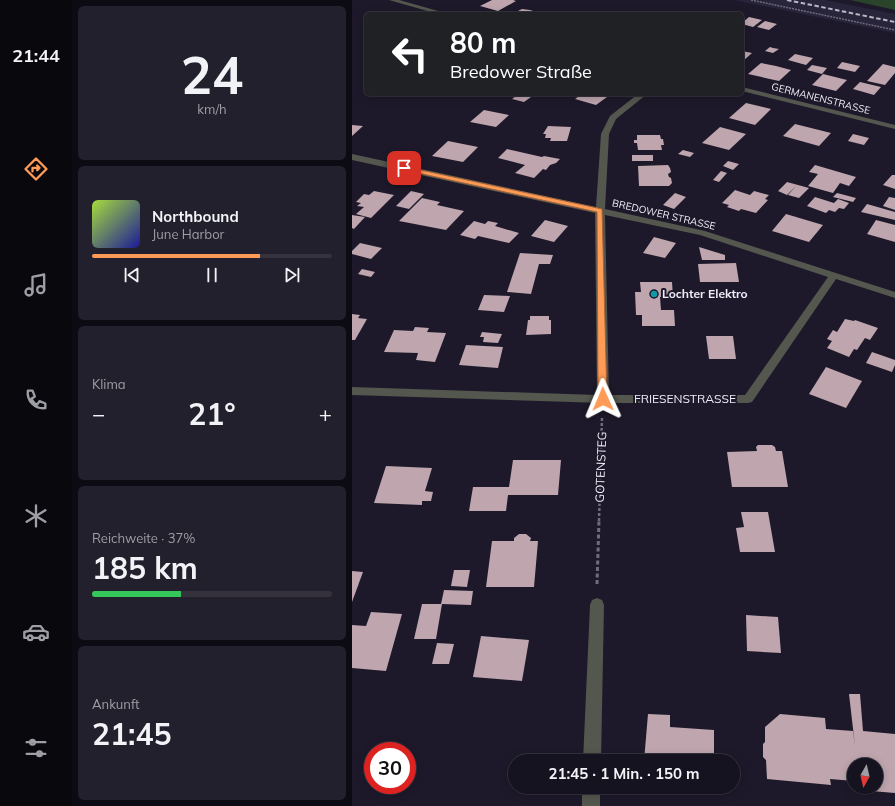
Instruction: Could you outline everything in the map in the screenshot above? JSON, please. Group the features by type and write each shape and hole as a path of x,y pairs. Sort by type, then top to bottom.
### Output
{"street":[{"path":"392,0 438,12"},
{"name":"GERMANENSTRASSE","path":"744,89 895,126"},
{"path":"603,399 600,210 605,134 613,118 640,96"},
{"name":"BREDOWER STRASSE","path":"352,158 702,233 895,295"},
{"name":"FRIESENSTRASSE","path":"352,391 603,399 748,399 834,275"},
{"path":"592,754 596,605"},
{"path":"591,794 591,806"}],"path":[{"path":"751,0 895,30"},
{"name":"GOTENSTEG","path":"596,605 603,399"}],"shaded area":[{"path":"734,0 825,0 895,14 895,33"}],"green space":[{"path":"850,0 895,0 895,10"}],"building":[{"path":"492,0 516,1 498,11 480,6"},
{"path":"522,9 536,12 516,12"},
{"path":"749,17 762,20 753,27 744,25 744,21"},
{"path":"765,21 777,24 769,30 757,27"},
{"path":"770,47 779,49 773,53 765,51"},
{"path":"744,51 752,53 744,60"},
{"path":"795,54 813,58 806,65 788,60"},
{"path":"842,62 860,66 855,72 837,68"},
{"path":"761,63 791,70 779,81 748,74"},
{"path":"883,64 895,67 895,73 885,85 867,81"},
{"path":"812,65 827,68 822,74 807,70"},
{"path":"823,74 847,80 836,91 812,85"},
{"path":"860,82 881,87 874,95 853,89"},
{"path":"516,96 531,97 524,102 512,99"},
{"path":"579,96 607,97 596,105 575,99"},
{"path":"746,103 771,109 755,125 729,118"},
{"path":"484,110 509,115 496,127 470,122"},
{"path":"795,124 831,133 819,146 783,136"},
{"path":"352,125 363,126 352,136"},
{"path":"548,126 571,127 567,141 550,141 551,138 545,138 546,134 543,134"},
{"path":"720,127 746,134 729,150 702,143"},
{"path":"853,134 869,138 864,145 848,141"},
{"path":"637,135 660,135 661,139 663,139 664,145 661,145 662,150 638,150 637,143 634,143 634,140 637,140"},
{"path":"448,141 478,147 463,162 432,156"},
{"path":"507,149 542,157 544,156 560,159 556,163 550,165 546,170 543,169 534,178 515,173 525,165 498,158"},
{"path":"683,150 694,153 690,157 678,154"},
{"path":"632,155 653,155 653,161 632,161"},
{"path":"728,161 739,164 733,170 723,166"},
{"path":"668,165 671,172 668,174 672,183 669,186 639,186 638,166"},
{"path":"815,165 856,177 849,186 840,183 833,193 808,186 818,174 809,172"},
{"path":"721,171 727,173 719,182 713,180"},
{"path":"892,175 895,175 895,189 883,185"},
{"path":"787,182 809,188 799,198 788,195 796,186 787,195 778,191"},
{"path":"735,190 750,195 754,191 769,195 765,199 768,200 756,213 741,209 739,211 727,207 729,205 722,203"},
{"path":"374,191 394,195 371,218 356,214 364,207 357,206 361,203 356,202 364,194 369,195"},
{"path":"411,191 424,194 409,209 396,206"},
{"path":"675,193 686,197 674,209 663,205"},
{"path":"837,193 856,198 853,202 833,197"},
{"path":"815,197 834,203 838,199 849,203 844,209 839,208 835,212 829,210 826,213 807,206"},
{"path":"889,197 895,198 895,210 883,206"},
{"path":"422,198 440,202 437,205 464,211 446,230 399,221"},
{"path":"867,204 895,212 895,220 861,212"},
{"path":"786,214 823,225 809,242 772,231"},
{"path":"352,215 365,217 354,229 352,228"},
{"path":"545,220 568,226 554,242 531,236"},
{"path":"876,220 895,225 895,242 867,234"},
{"path":"474,221 485,224 488,221 498,223 495,226 519,233 509,243 478,236 475,239 460,235"},
{"path":"654,237 676,243 665,258 643,253"},
{"path":"360,243 382,248 371,259 352,254 352,251"},
{"path":"699,247 725,255 725,260 702,260"},
{"path":"520,253 553,255 550,264 539,264 531,294 507,292"},
{"path":"736,263 739,282 700,282 698,264"},
{"path":"362,269 375,272 371,277 358,274"},
{"path":"640,282 672,282 673,297 660,297 661,310 674,310 675,326 642,326 642,315 636,315 635,292 641,292"},
{"path":"484,295 510,296 504,312 478,310"},
{"path":"352,314 360,315 358,318 367,319 355,340 352,340"},
{"path":"530,316 549,316 549,320 551,320 551,334 526,335"},
{"path":"845,319 855,320 878,328 870,340 865,338 857,350 854,349 849,357 827,348 832,341 827,339 833,330 837,332"},
{"path":"415,327 429,328 427,332 446,333 435,362 416,360 418,353 384,352 394,330 413,331"},
{"path":"482,332 502,334 498,343 483,342 484,337 480,337"},
{"path":"706,336 733,336 736,359 709,359"},
{"path":"466,345 503,347 498,368 459,365"},
{"path":"872,352 895,360 895,365 892,372 866,363"},
{"path":"826,367 862,381 846,408 809,394"},
{"path":"758,445 772,445 775,447 776,451 782,451 788,487 732,487 727,452 757,451 756,447"},
{"path":"513,460 561,460 558,495 508,495 506,511 469,511 473,487 509,487"},
{"path":"386,466 432,468 425,491 433,492 431,501 422,501 422,505 374,503"},
{"path":"741,512 768,512 775,552 740,552 736,528 744,527"},
{"path":"519,534 526,534 531,538 530,541 538,541 534,587 486,587 492,541 514,541 514,538"},
{"path":"454,570 470,570 467,587 451,586"},
{"path":"352,571 363,572 352,602"},
{"path":"444,590 473,591 471,605 442,604 436,639 414,639 422,604 441,604"},
{"path":"371,612 402,614 386,671 352,668 352,625 366,626"},
{"path":"746,615 778,617 781,653 747,651"},
{"path":"481,636 529,640 522,681 473,677"},
{"path":"437,643 454,644 449,664 432,664"},
{"path":"849,694 860,694 863,731 895,734 895,793 883,792 883,758 847,758 847,780 830,779 831,785 767,779 766,760 763,757 765,727 780,714 825,718 826,729 853,731 855,746"},
{"path":"648,714 670,715 670,727 714,730 714,754 645,754"}],"railway":[{"path":"787,0 895,22"}],"place":[{"name":"Lochter Elektro","path":"654,294"}],"route":[{"path":"404,168 600,210 603,399"}]}
